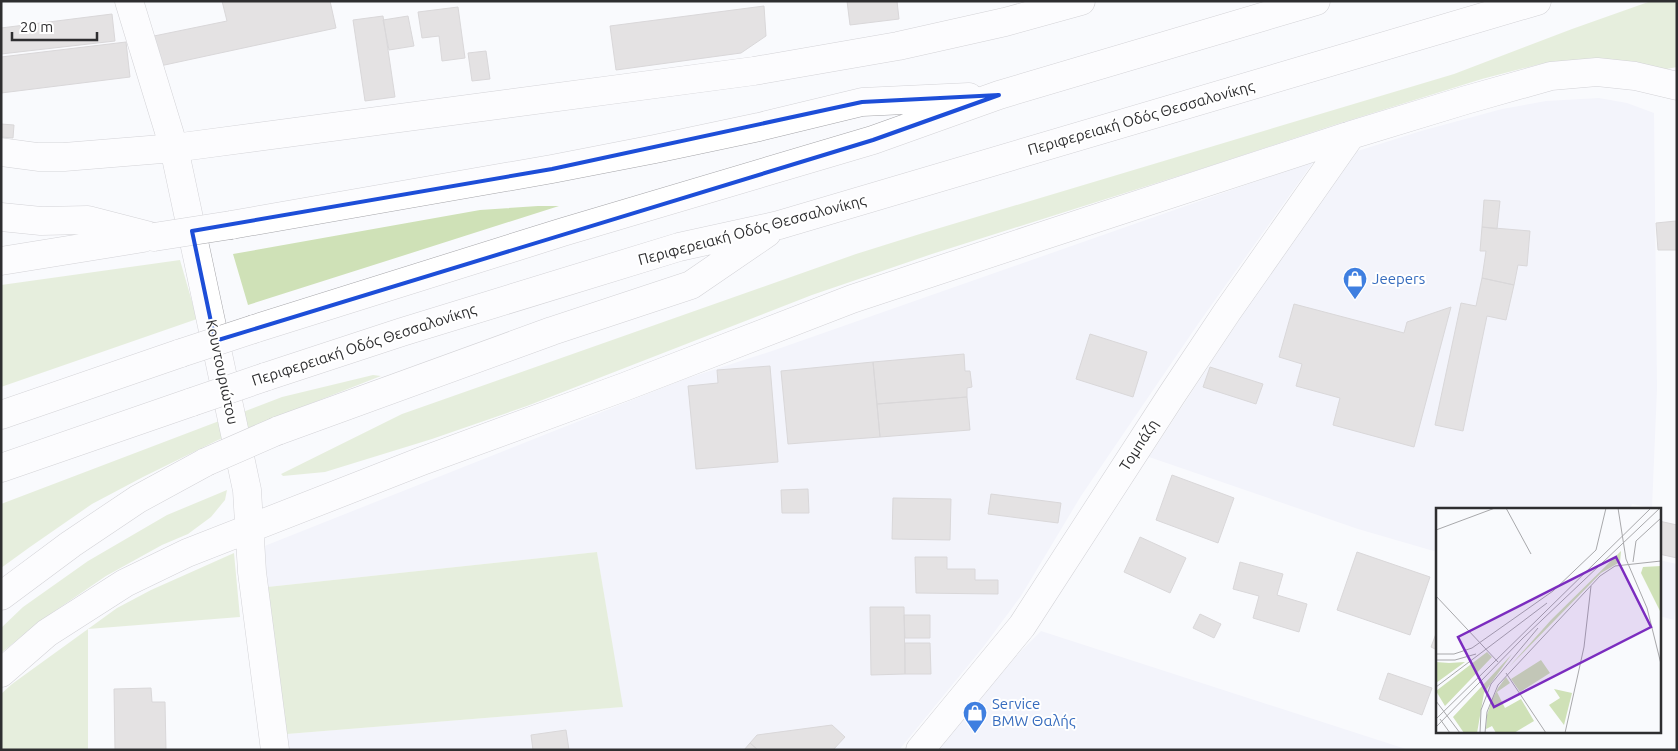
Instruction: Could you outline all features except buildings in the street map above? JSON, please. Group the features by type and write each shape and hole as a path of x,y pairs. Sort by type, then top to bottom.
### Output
{"main road":[{"name":"Κουντουριώτου","path":"129,1 174,148 247,490 252,572 274,750"},
{"path":"1,152 38,157 64,157 174,148 754,71 898,46 1005,22 1082,1"},
{"path":"1,415 254,328 563,232 873,140 999,95 1316,1"},
{"name":"Περιφερειακή Οδός Θεσσαλονίκης","path":"1,468 265,377 412,329 679,247 779,225 1537,1"},
{"path":"1,673 48,633 125,583 187,553 413,464 624,387 852,300 1046,234 1351,135 1551,76 1597,72 1635,76 1677,86"},
{"path":"1,261 230,225 571,166 759,127 862,102 999,95"},
{"name":"Τομπάζη","path":"920,750 1022,626 1171,396 1351,135"},
{"path":"1,216 41,221 88,220 154,237"},
{"path":"1,596 71,544 138,499 206,462 277,431 525,341 691,285 779,225"}],"highlighted area":[{"path":"999,95 873,140 215,341 192,231 552,169 862,102"}],"shaded area":[{"path":"1599,98 1627,103 1654,113 1657,389 1652,508 1632,504 1631,508 1436,508 1436,552 1358,529 1149,457 1348,154 1421,131 1502,109 1546,101"},
{"path":"1314,161 1198,324 1081,496 1021,596 984,646 899,750 289,750 287,734 622,707 597,552 267,587 262,547 685,379 772,351"},
{"path":"1660,560 1677,564 1677,593 1674,620 1660,616"},
{"path":"1041,631 1409,750 936,750 1018,654"}],"green space":[{"path":"1651,1 1677,1 1677,67 1657,71 1587,60 1540,64 1482,79 932,254 812,295 527,406 432,439 325,472 283,476 281,474 402,414 856,254 1454,74"},
{"path":"559,206 248,305 233,254 480,210"},
{"path":"180,260 197,319 1,387 1,285"},
{"path":"373,375 381,376 218,440 143,477 92,504 1,568 1,504 282,397"},
{"path":"227,490 225,500 211,517 188,534 162,545 106,576 46,617 1,653 1,628 23,607 88,561 167,515"},
{"path":"597,552 623,707 287,734 267,587"},
{"path":"234,553 240,617 88,629 88,750 1,750 1,694 12,684 117,608 151,590"}],"place":[{"name":"Jeepers","path":"1355,300"},
{"name":"Service BMW Θαλής","path":"975,734"}]}
